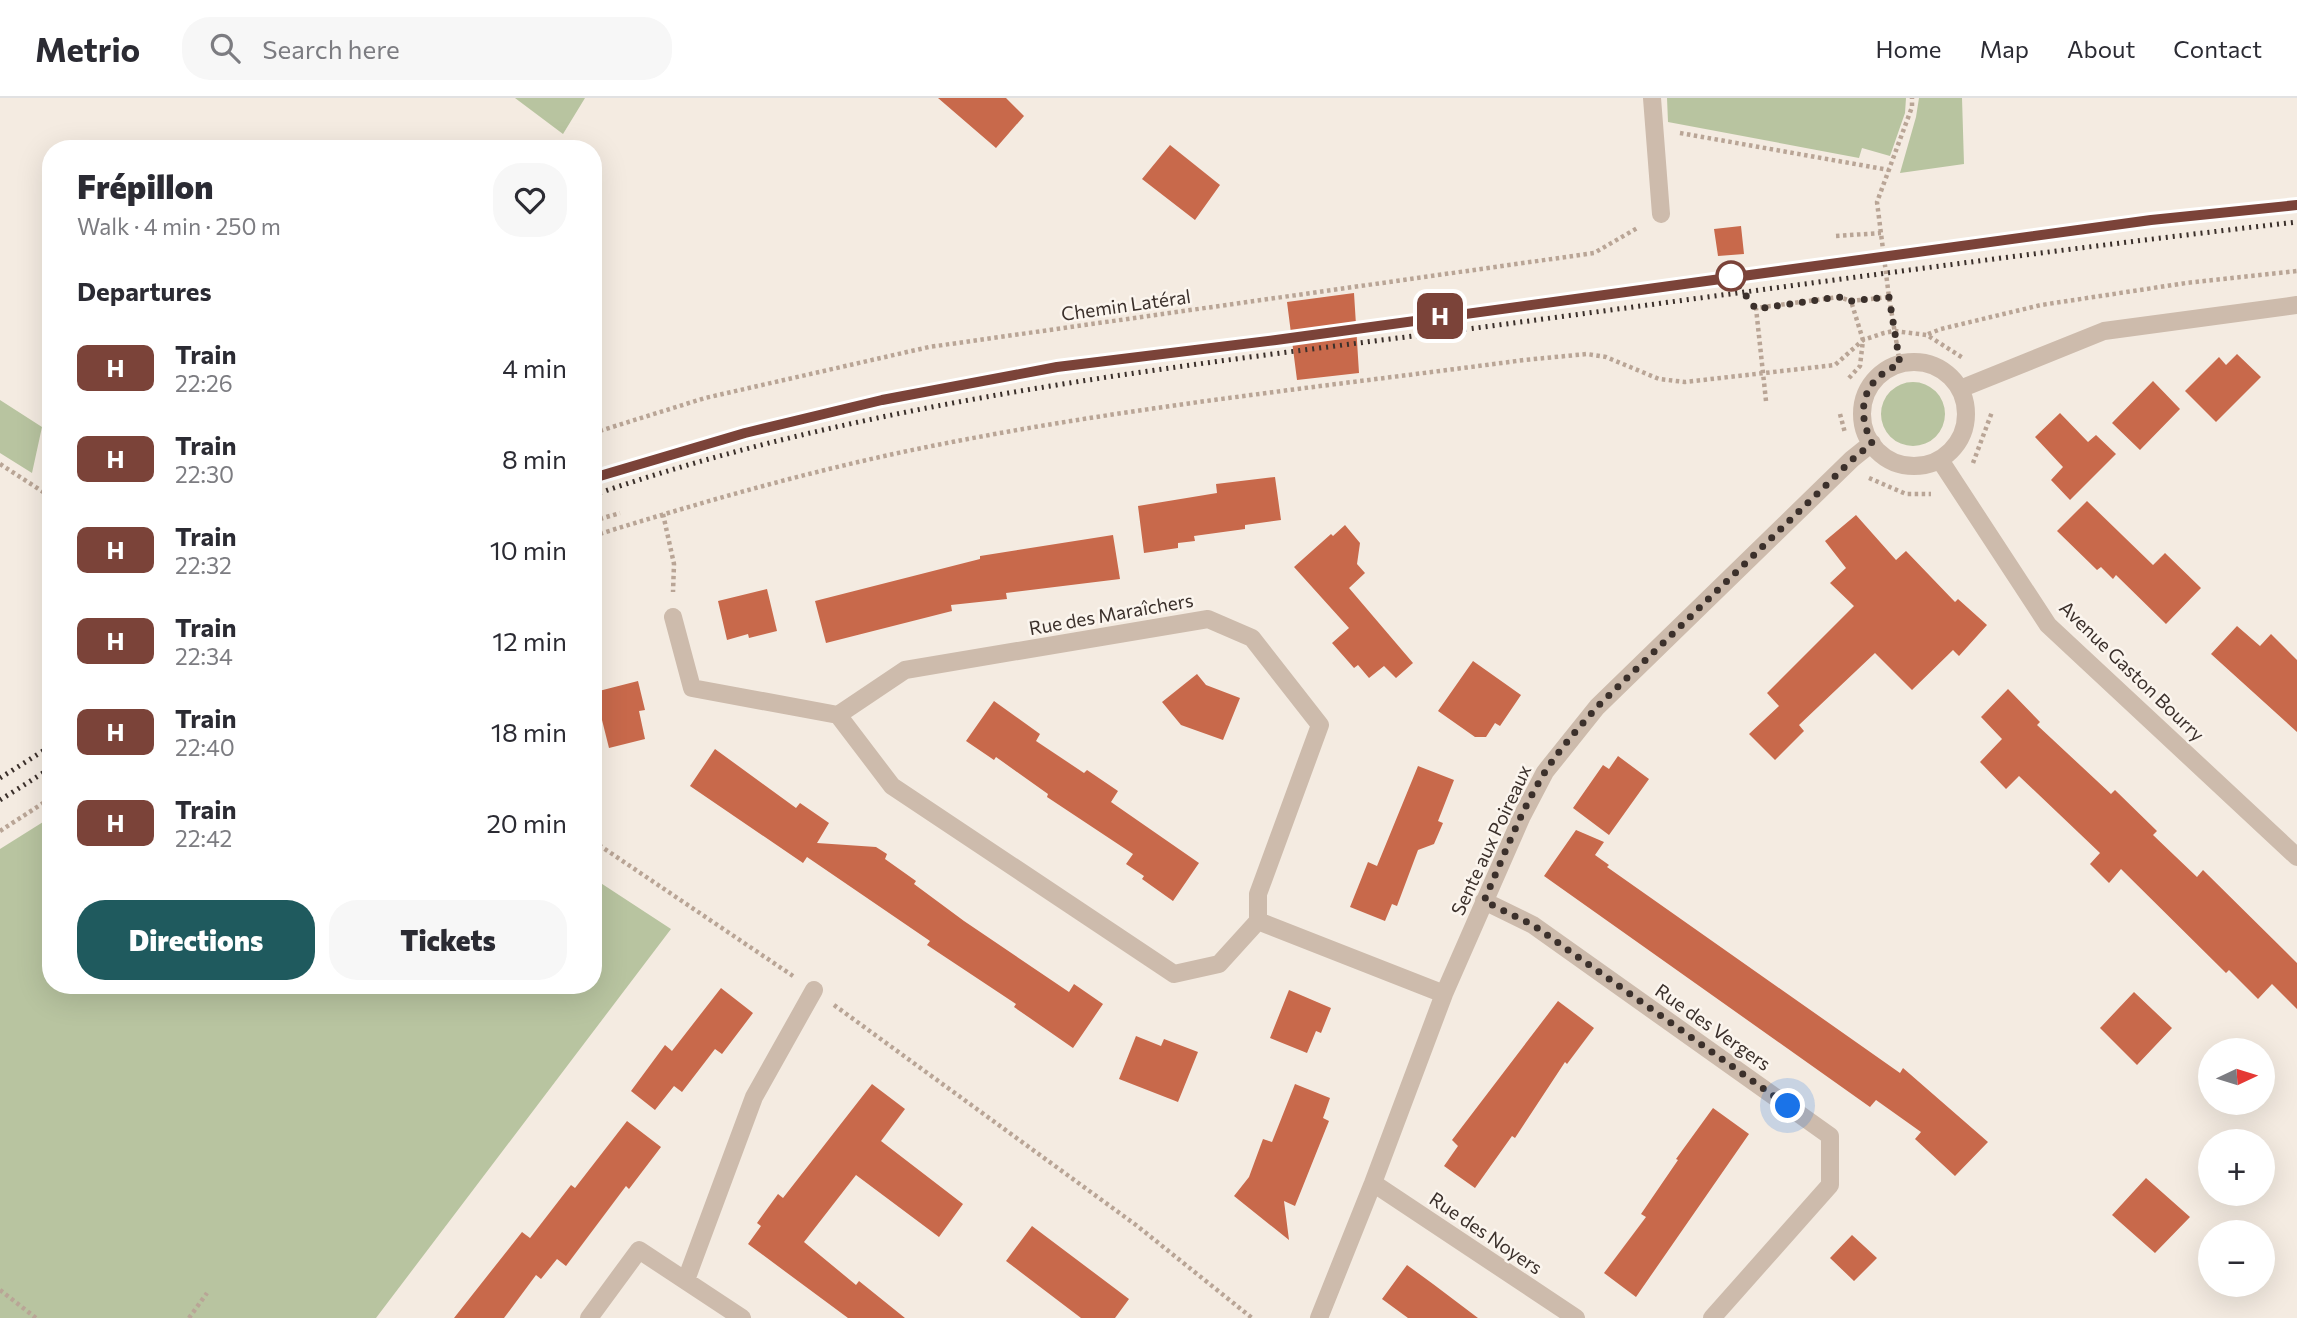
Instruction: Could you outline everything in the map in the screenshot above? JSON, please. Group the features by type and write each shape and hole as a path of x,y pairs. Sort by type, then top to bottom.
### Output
{"street":[{"path":"1653,98 1661,215"},
{"path":"1960,389 2104,331 2297,305"},
{"path":"1926,363 1951,377 1960,389 1965,404 1966,421 1952,450 1940,460 1910,466 1895,463 1882,455 1865,430 1862,415 1864,400 1871,385 1882,373 1900,364 1926,363"},
{"name":"Sente aux Poireaux","path":"1319,1318 1373,1184 1444,994 1484,901 1545,772 1597,707 1872,443"},
{"name":"Avenue Gaston Bourry","path":"1940,460 2048,625 2297,857"},
{"path":"673,617 692,688 838,715 892,786 1174,974 1219,964 1258,921 1444,994"},
{"name":"Rue des Maraîchers","path":"838,715 905,670 1208,619 1252,638 1320,725 1258,894 1258,921"},
{"name":"Rue des Vergers","path":"1484,901 1533,925 1830,1136 1830,1185 1712,1318"},
{"path":"686,1280 754,1097 814,990"},
{"name":"Rue des Noyers","path":"1373,1184 1576,1318"},
{"path":"589,1318 639,1250 742,1318"}],"path":[{"path":"1900,364 1877,202 1912,107 1912,98"},
{"path":"1654,128 1889,170"},
{"name":"Chemin Latéral","path":"602,430 705,398 929,347 1594,253 1661,215"},
{"path":"1836,236 1881,233"},
{"path":"1927,335 1941,329 2040,305 2186,283 2297,271"},
{"path":"1766,401 1756,309 1839,297 1851,301 1889,297"},
{"path":"1849,378 1860,366 1863,340 1851,301"},
{"path":"602,533 838,466 956,441 1112,415 1524,360 1587,355 1606,357 1659,380 1685,382 1835,365 1863,340 1894,331 1927,335 1970,363"},
{"path":"1973,463 1992,412"},
{"path":"0,464 42,491"},
{"path":"1868,478 1906,494 1932,495"},
{"path":"602,518 620,513"},
{"path":"663,514 674,564 673,617"},
{"path":"0,831 42,804"},
{"path":"602,847 814,990 1136,1226 1252,1318"},
{"path":"0,1290 36,1318"},
{"path":"189,1318 207,1293"}],"green space":[{"path":"515,98 585,98 563,134"},
{"path":"1667,98 1906,98 1905,113 1890,156 1862,148 1859,158 1668,122"},
{"path":"1919,98 1962,98 1964,164 1900,173"},
{"path":"1913,382 1925,384 1936,391 1943,402 1943,426 1936,437 1925,444 1913,446 1901,444 1890,437 1883,426 1881,414 1883,402 1890,391 1901,384"},
{"path":"0,400 42,427 32,473 0,453"},
{"path":"42,823 42,994 602,994 602,884 671,929 376,1318 0,1318 0,849"}],"building":[{"path":"938,98 1006,98 1024,116 996,148"},
{"path":"1170,145 1220,185 1195,220 1142,179"},
{"path":"1741,226 1744,254 1718,256 1714,229"},
{"path":"1354,293 1359,373 1297,380 1287,302"},
{"path":"2237,354 2261,377 2216,422 2185,391 2219,357 2226,365"},
{"path":"2153,381 2180,409 2140,450 2112,423"},
{"path":"2060,413 2088,442 2096,435 2116,454 2070,500 2051,480 2063,467 2035,437"},
{"path":"1275,477 1281,520 1245,525 1245,529 1194,536 1195,541 1178,543 1178,548 1144,553 1138,506 1217,493 1216,484"},
{"path":"2087,501 2153,565 2165,553 2201,588 2166,624 2116,575 2113,579 2101,567 2097,570 2057,531"},
{"path":"1856,515 1896,560 1906,551 1955,602 1958,599 1987,625 1959,656 1953,650 1912,690 1875,653 1799,725 1804,731 1775,760 1749,734 1779,706 1767,693 1854,606 1830,583 1846,568 1825,541"},
{"path":"1345,525 1360,543 1357,564 1365,573 1349,588 1413,663 1396,678 1384,666 1369,678 1358,665 1354,668 1332,643 1349,628 1294,567"},
{"path":"1113,535 1120,579 1006,593 1007,599 951,605 952,611 826,643 815,601 980,559 980,556"},
{"path":"767,589 777,631 749,638 748,634 727,640 718,601"},
{"path":"2237,626 2260,646 2271,634 2297,660 2297,732 2211,654"},
{"path":"1473,661 1521,695 1500,726 1495,723 1486,737 1475,737 1438,711"},
{"path":"1197,674 1206,685 1240,698 1223,740 1181,725 1162,702"},
{"path":"638,681 645,710 639,711 645,739 609,748 602,720 602,690"},
{"path":"2008,689 2040,722 2037,725 2111,794 2115,790 2157,831 2153,835 2197,877 2203,870 2297,963 2297,1009 2272,984 2258,999 2229,970 2226,973 2121,869 2109,883 2090,864 2100,853 2019,776 2006,789 1980,762 2002,739 1981,717"},
{"path":"994,701 1040,734 1036,741 1084,773 1087,770 1118,791 1111,802 1199,863 1173,901 1126,864 1133,854 1047,797 1048,794 996,757 994,760 966,741"},
{"path":"715,749 796,808 800,803 829,823 817,843 876,847 887,854 885,859 916,881 914,884 964,921 1069,992 1074,984 1103,1004 1073,1048 1014,1007 1016,1004 927,945 930,941 807,857 803,863 690,786"},
{"path":"1618,756 1649,779 1609,835 1573,808 1603,765 1609,769"},
{"path":"1418,766 1454,780 1438,821 1443,823 1434,844 1418,850 1397,906 1392,904 1385,921 1350,907 1368,862 1377,866"},
{"path":"1576,830 1604,842 1595,855 1609,865 1607,867 1900,1073 1903,1068 1988,1142 1955,1176 1915,1139 1921,1132 1876,1100 1870,1107 1544,876"},
{"path":"721,988 753,1013 722,1054 715,1049 682,1092 674,1086 655,1110 631,1091 665,1045 672,1051"},
{"path":"1289,990 1331,1008 1321,1033 1316,1031 1307,1053 1270,1038"},
{"path":"2134,992 2172,1028 2137,1065 2100,1028"},
{"path":"1558,1001 1594,1028 1567,1064 1565,1062 1515,1138 1512,1136 1475,1188 1444,1166 1458,1146 1452,1140"},
{"path":"1136,1036 1161,1046 1164,1039 1198,1052 1178,1102 1119,1079"},
{"path":"872,1084 905,1109 881,1141 963,1204 939,1237 856,1175 804,1242 856,1285 859,1281 905,1318 848,1318 748,1244 761,1226 757,1223 778,1194 783,1198"},
{"path":"1295,1084 1330,1098 1323,1118 1329,1121 1295,1206 1284,1201 1289,1240 1234,1196 1249,1177 1263,1139 1272,1142"},
{"path":"1713,1108 1749,1134 1636,1297 1604,1273 1646,1217 1641,1214"},
{"path":"627,1121 661,1147 629,1189 626,1186 566,1266 557,1259 541,1279 536,1275 504,1318 454,1318 522,1232 530,1238 571,1185 575,1188"},
{"path":"2146,1178 2190,1217 2155,1253 2112,1215"},
{"path":"1032,1226 1129,1299 1115,1318 1081,1318 1006,1261"},
{"path":"1852,1235 1877,1258 1854,1281 1830,1258"},
{"path":"1407,1265 1478,1318 1408,1318 1382,1299"}],"railway":[{"path":"602,475 745,433 882,400 1057,367 2151,220 2297,205"},
{"path":"602,492 698,462 804,434 1019,391 1236,359 2297,222"},
{"path":"0,778 42,752"},
{"path":"0,800 42,774"}],"train":[{"name":"H","path":"602,475 745,433 882,400 1057,367 1276,340 1384,323 2151,220 2297,205"}],"route":[{"path":"1731,276 1756,309 1839,297 1851,301 1889,297 1900,364 1882,373 1871,385 1864,400 1862,415 1865,430 1872,443 1597,707 1568,741 1545,772 1484,901 1533,925 1788,1106"}]}
